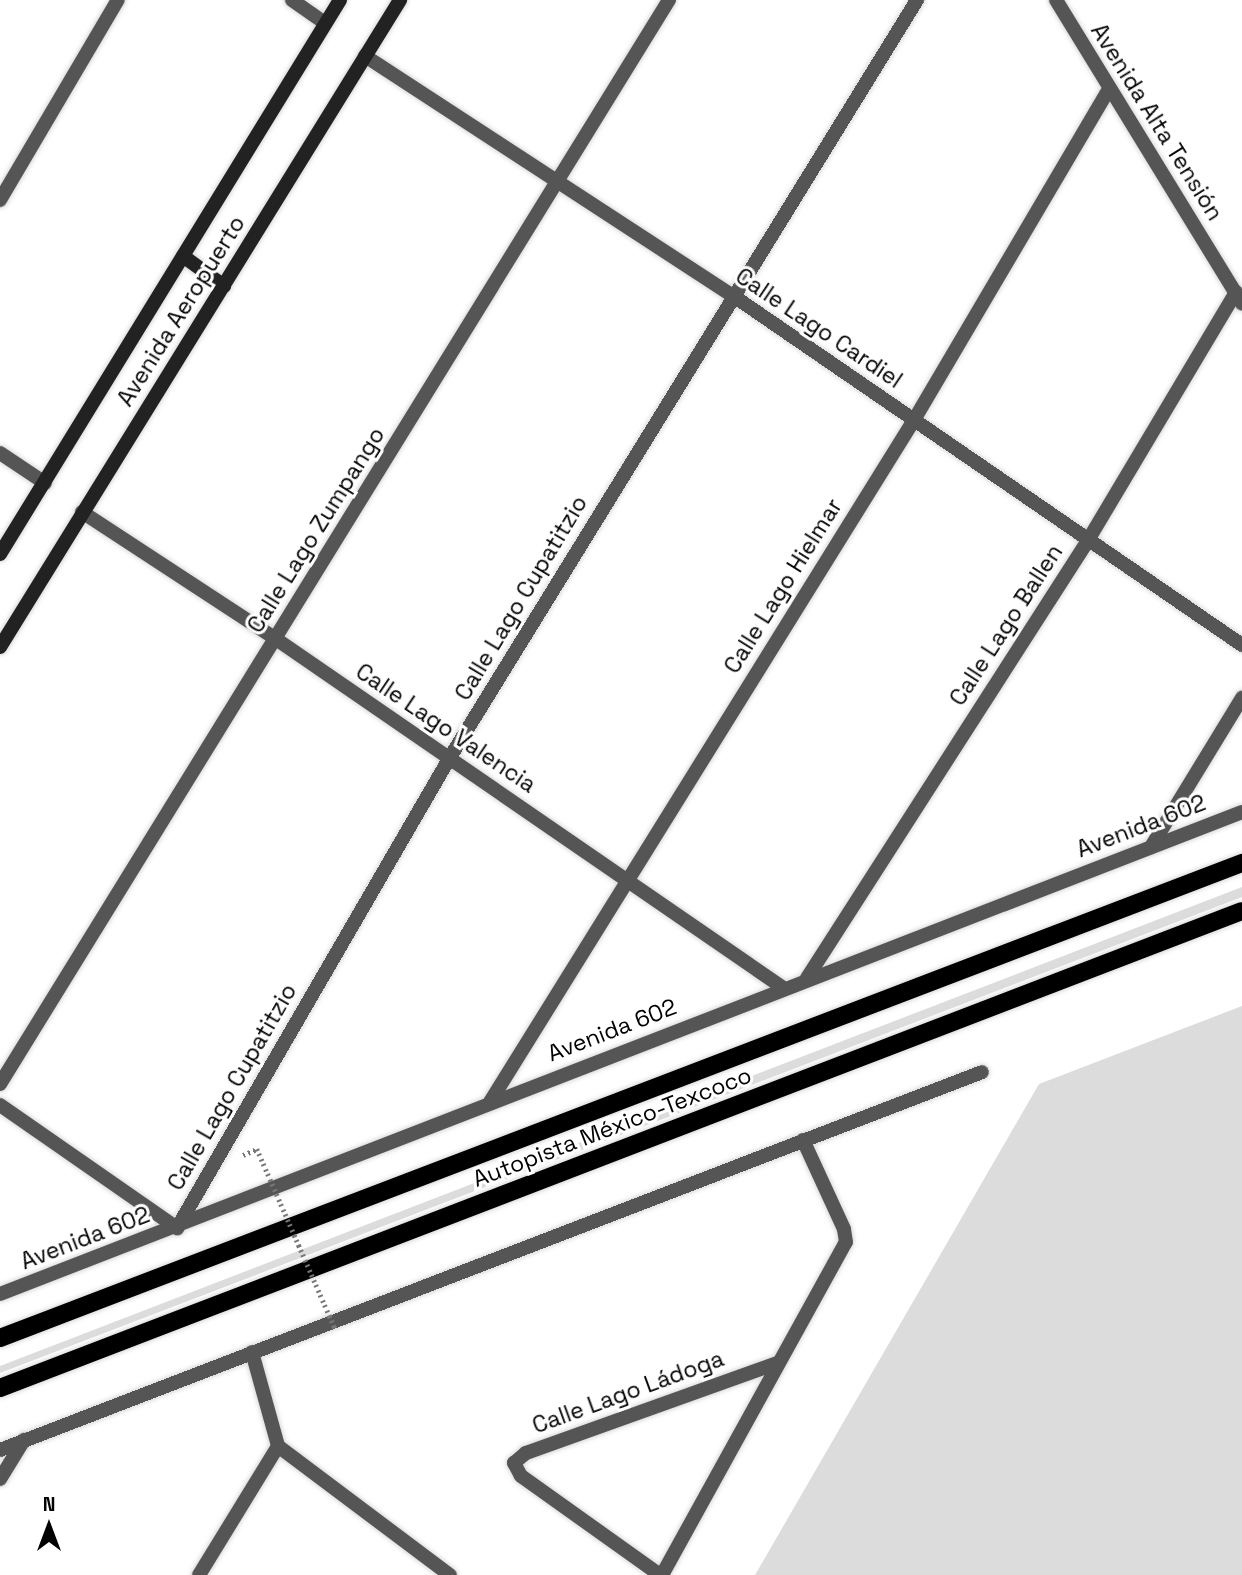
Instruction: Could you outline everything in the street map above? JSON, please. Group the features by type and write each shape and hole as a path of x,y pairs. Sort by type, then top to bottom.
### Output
{"main road":[{"name":"Avenida Aeropuerto","path":"0,554 340,0"},
{"name":"Avenida Aeropuerto","path":"0,646 400,0"},
{"path":"183,256 224,286"},
{"name":"Autopista México-Texcoco","path":"0,1338 1242,863"},
{"name":"Autopista México-Texcoco","path":"0,1388 1242,911"}],"street":[{"path":"0,200 118,0"},
{"path":"292,0 325,23"},
{"name":"Calle Lago Zumpango","path":"0,1084 669,0"},
{"name":"Calle Lago Cupatitzio","path":"177,1228 450,759 732,295 916,0"},
{"name":"Avenida Alta Tensión","path":"1056,0 1108,91 1239,297"},
{"name":"Calle Lago Cardiel","path":"365,56 732,295 1087,542 1242,645"},
{"name":"Calle Lago Hielmar","path":"490,1102 626,878 914,420 1108,91"},
{"name":"Calle Lago Ballen","path":"807,978 1087,542 1239,297"},
{"path":"0,453 45,483"},
{"name":"Calle Lago Valencia","path":"82,512 276,639 782,988"},
{"path":"1150,847 1242,698"},
{"name":"Avenida 602","path":"0,1294 177,1228 807,978 1242,812"},
{"path":"0,1450 982,1072"},
{"path":"0,1105 177,1228"},
{"name":"Calle Lago Ládoga","path":"777,1363 526,1453 514,1463 521,1476 661,1575 721,1474 777,1363 846,1242 845,1229 803,1140"},
{"path":"252,1352 278,1446 443,1573"},
{"path":"0,1479 24,1440"},
{"path":"199,1575 278,1446"}],"path":[{"path":"257,1149 335,1328"}],"shaded area":[{"path":"1242,887 1242,897 0,1373 0,1366"},
{"path":"1242,1006 1242,1575 755,1575 1039,1084"}]}
